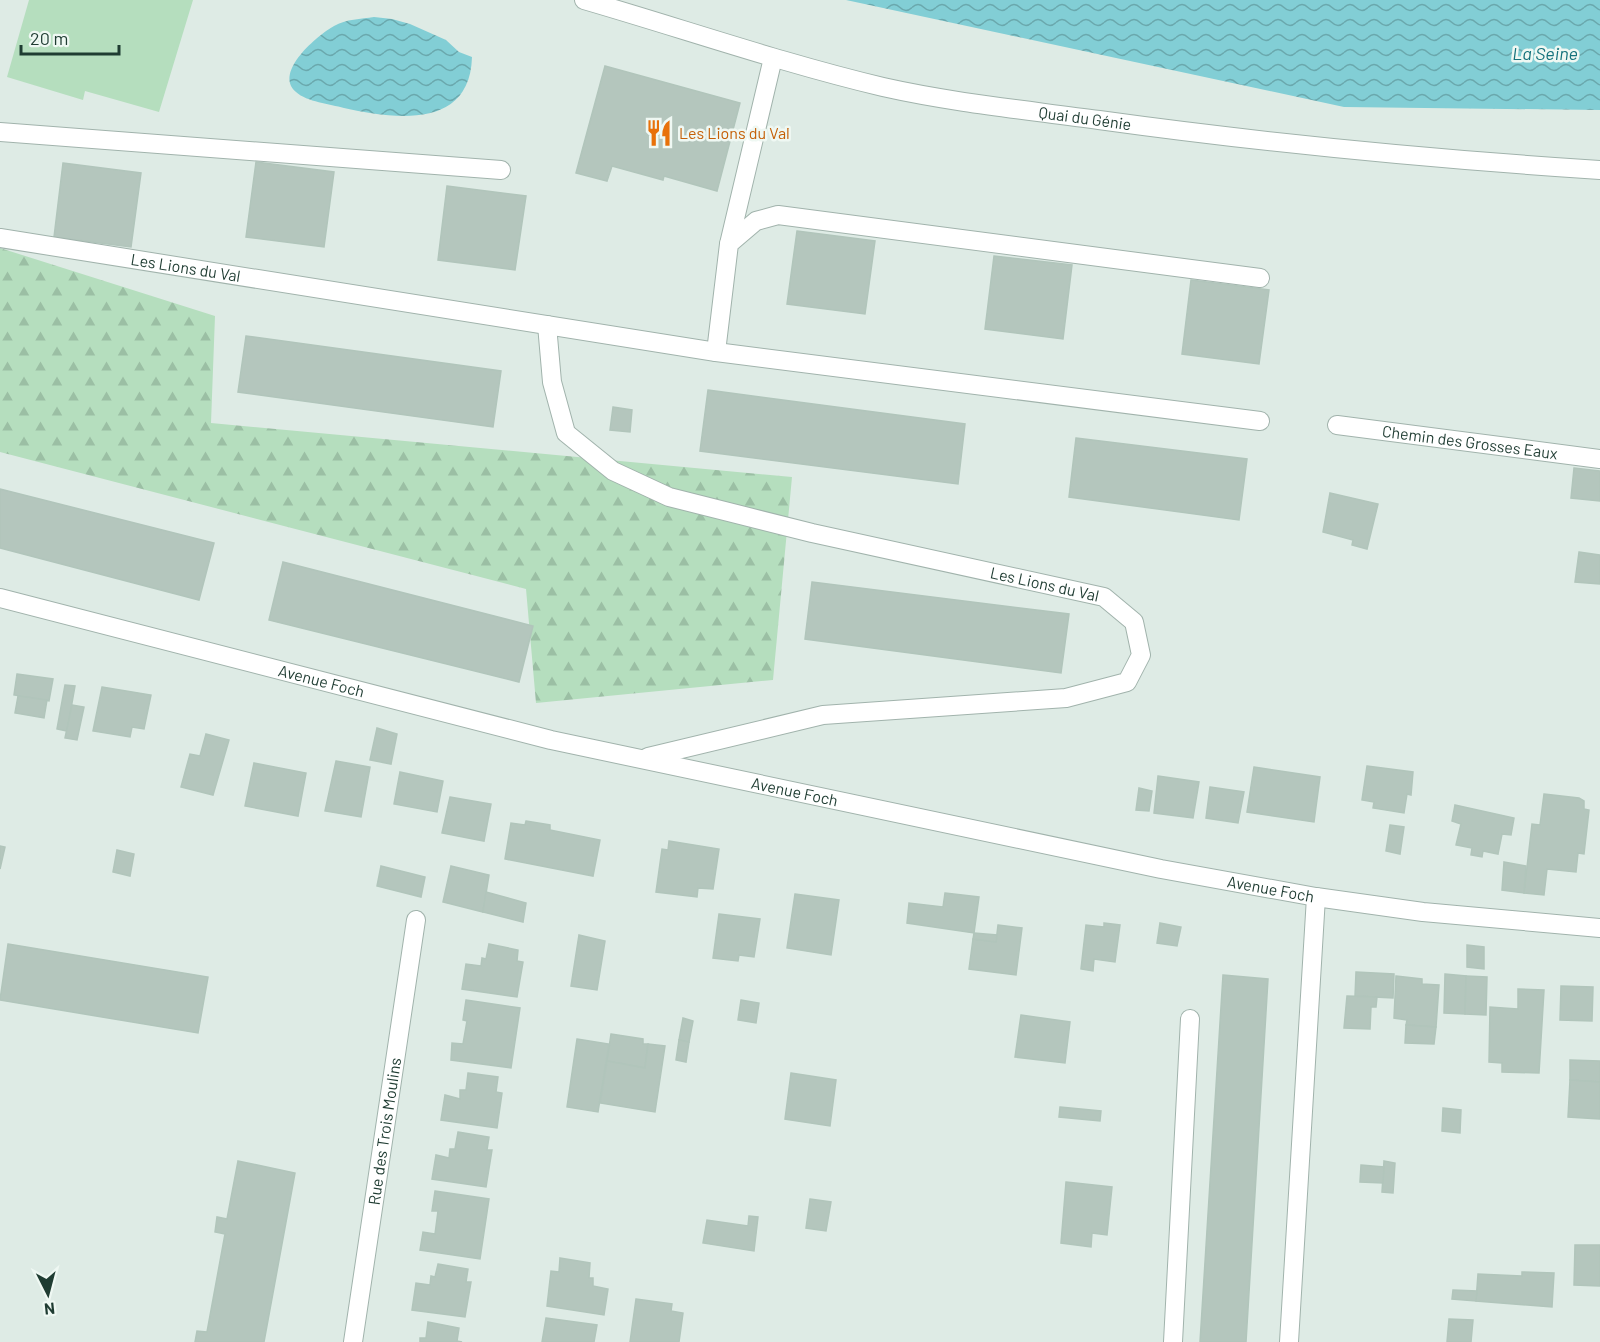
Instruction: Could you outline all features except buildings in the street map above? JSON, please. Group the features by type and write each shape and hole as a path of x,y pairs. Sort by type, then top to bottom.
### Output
{"street":[{"name":"Quai du Génie","path":"584,0 773,58 884,87 943,99 1204,135 1476,162 1600,170"},
{"path":"716,352 729,244 773,58"},
{"path":"0,132 501,170"},
{"path":"729,244 756,221 778,215 1260,278"},
{"name":"Les Lions du Val","path":"0,238 716,352 1260,421"},
{"name":"Les Lions du Val","path":"547,325 552,382 566,433 613,471 680,500 812,533 1104,597 1134,621 1141,655 1127,682 1065,698 823,715 643,758"},
{"name":"Chemin des Grosses Eaux","path":"1337,425 1600,459"},
{"name":"Avenue Foch","path":"0,598 551,740 1161,869 1316,897 1423,912 1600,928"},
{"path":"1289,1342 1316,897"},
{"name":"Rue des Trois Moulins","path":"353,1342 416,920"},
{"path":"1173,1342 1190,1019"}],"green space":[{"path":"29,0 193,0 159,112 85,91 83,100 7,77"},
{"path":"0,248 215,316 211,423 792,477 773,680 536,703 526,589 0,452"}],"water":[{"name":"La Seine","path":"846,0 1600,0 1600,110 1344,107"},
{"path":"374,17 410,24 446,40 459,52 472,57 468,81 458,97 444,108 426,114 406,116 344,108 312,100 296,92 290,84 290,75 294,65 300,55 318,37 339,24"}],"place":[{"name":"Les Lions du Val","path":"659,133"}]}
